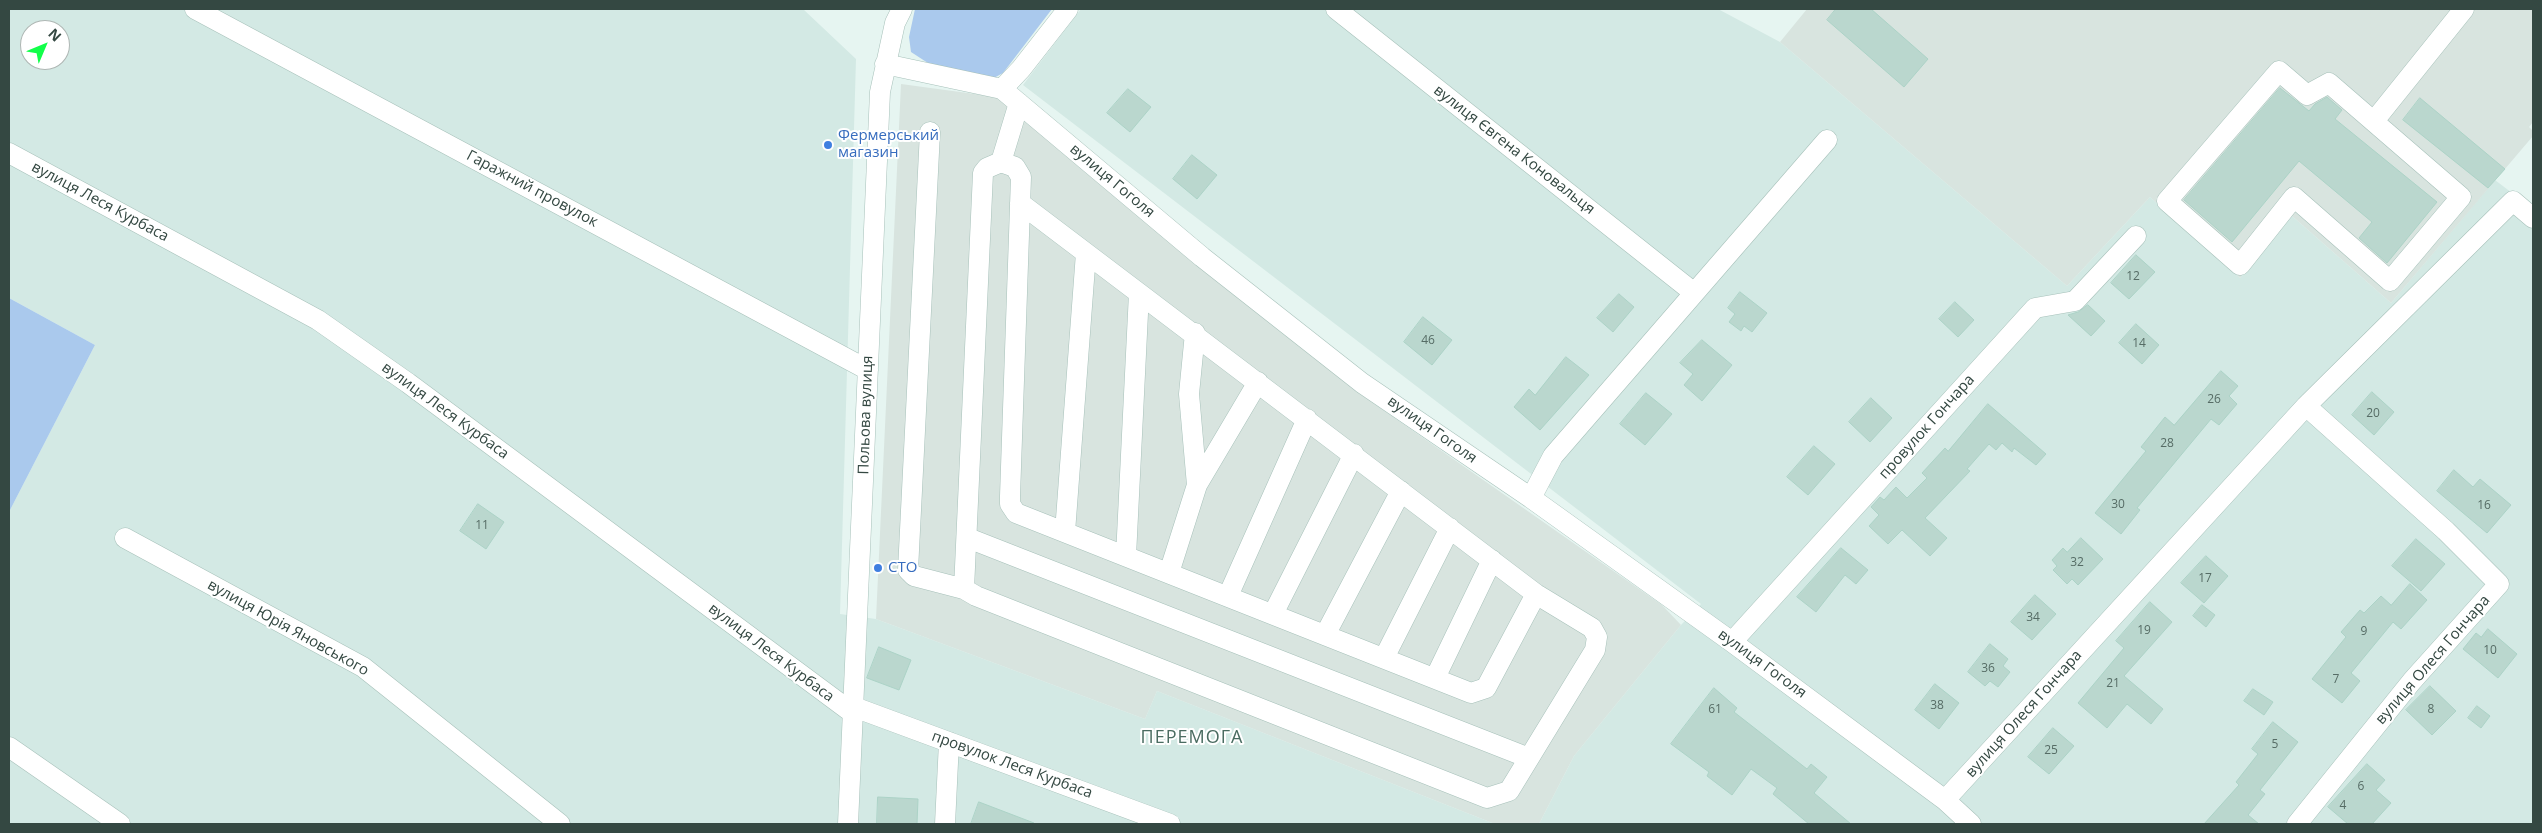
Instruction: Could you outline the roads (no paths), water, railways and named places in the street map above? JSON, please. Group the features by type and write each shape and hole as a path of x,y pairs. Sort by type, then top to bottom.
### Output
{"street":[{"name":"Гаражний провулок","path":"195,9 868,370"},
{"name":"Польова вулиця","path":"848,824 880,92 895,23 902,9"},
{"path":"1002,89 1021,69 1068,9"},
{"name":"вулиця Євгена Коновальця","path":"1336,9 1693,292"},
{"path":"2374,121 2464,9"},
{"name":"вулиця Гоголя","path":"885,64 1002,89 1202,257 1362,383 1531,498 1732,642 1945,800 1971,824"},
{"path":"2279,71 2308,95 2329,83 2374,121 2461,197 2390,281 2294,197 2240,265 2167,201 2279,71"},
{"path":"1000,162 1019,103"},
{"path":"930,132 908,570 914,576 964,589 985,600 1487,798 1509,791 1595,650 1597,637 1592,628 1536,594 1195,333 1020,203"},
{"path":"1531,498 1553,456 1693,292 1827,140"},
{"name":"вулиця Леся Курбаса","path":"9,153 318,320 408,383 854,710"},
{"path":"964,589 968,538 984,173 987,168 1000,162 1015,168 1021,177 1010,504 1016,513 1471,693 1486,688 1536,594"},
{"name":"вулиця Олеся Гончара","path":"1945,800 2306,406 2513,202 2533,218"},
{"name":"провулок Гончара","path":"1732,642 2035,308 2076,301 2136,236"},
{"path":"1065,532 1086,253"},
{"path":"1126,556 1140,293"},
{"path":"1195,333 1189,394 1197,485"},
{"path":"1169,573 1197,485 1258,382"},
{"name":"вулиця Олеся Гончара","path":"2297,824 2412,681 2499,584 2446,530 2306,406"},
{"path":"1228,596 1307,419"},
{"path":"1273,614 1354,454"},
{"path":"1326,635 1401,491"},
{"path":"1384,658 1450,528"},
{"name":"вулиця Юрія Яновського","path":"125,538 363,667 560,824"},
{"path":"968,538 1529,758"},
{"path":"1435,678 1492,560"},
{"name":"провулок Леся Курбаса","path":"854,710 948,742 1170,824"},
{"path":"945,824 948,742"},
{"path":"10,747 120,824"}],"place":[{"name":"Фермерський магазин","path":"828,145"},
{"name":"СТО","path":"878,568"}],"district":[{"name":"ПЕРЕМОГА","path":"1192,738"}]}
